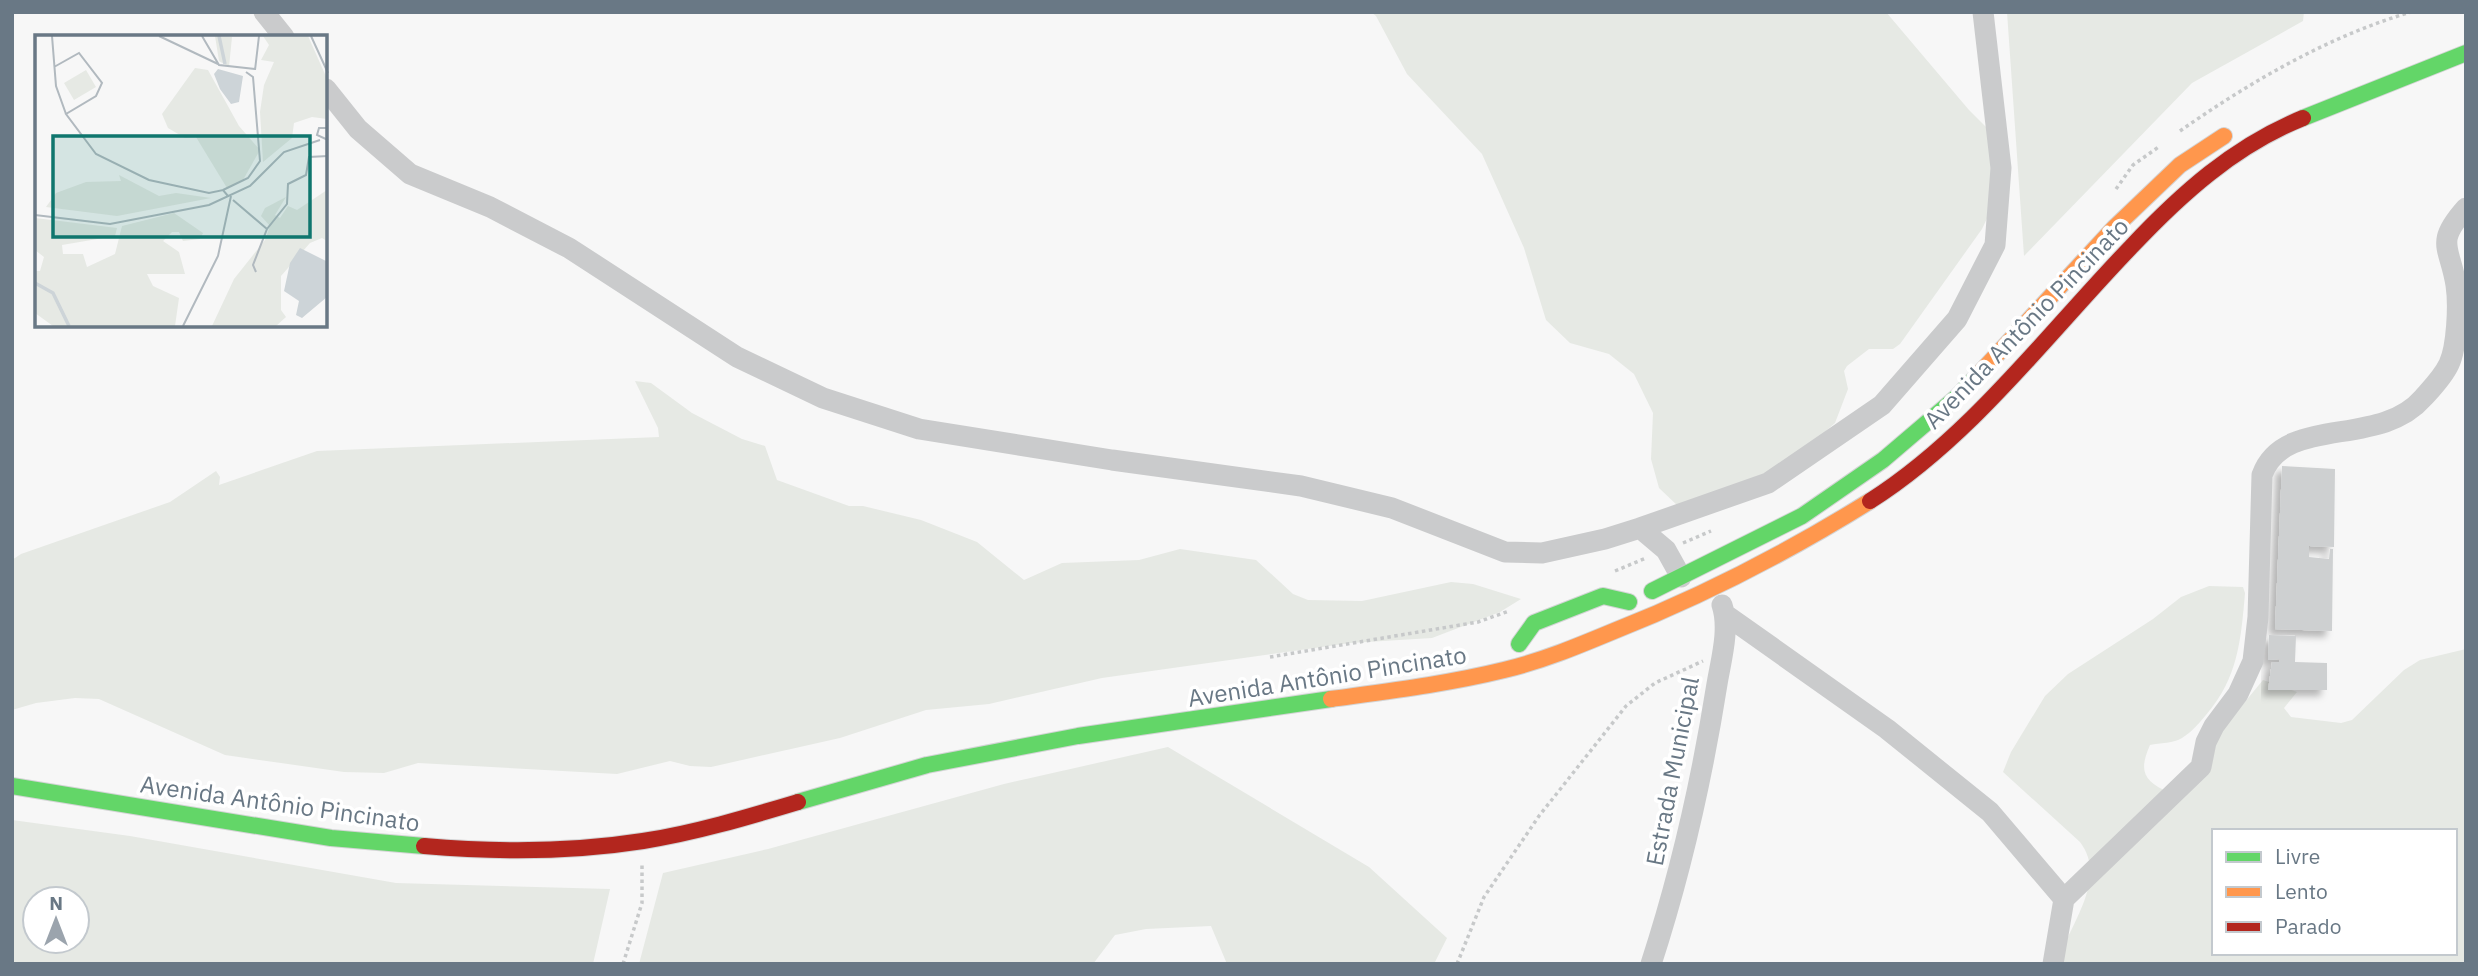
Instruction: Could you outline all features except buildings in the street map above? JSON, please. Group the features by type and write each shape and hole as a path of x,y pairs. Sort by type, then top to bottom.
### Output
{"main road":[{"name":"Avenida Antônio Pincinato","path":"12,786 345,839 439,847 544,849 643,841 736,820 927,765 1078,736 1409,688 1504,670 1558,654 1717,586 1808,540 1894,486 1978,413 2091,288 2172,204 2222,162 2284,126 2466,53"},
{"name":"Avenida Antônio Pincinato","path":"1513,645 1534,623 1603,596 1629,602 1681,577 1802,516 1883,460 1958,396 2114,228 2180,165 2237,128"}],"street":[{"path":"264,12 282,35"},
{"path":"327,90 358,130 410,174 490,207 569,248 737,358 823,398 919,429 1112,460 1301,486 1392,508 1505,552 1542,553 1605,539 1768,483 1882,405 1957,319 1995,245 2001,168 1983,12"},
{"path":"2053,964 2064,900 2201,767 2214,726 2238,694 2253,661 2259,617 2262,475 2267,461 2280,449 2301,438 2378,426 2402,414 2418,404 2448,365 2455,335 2457,288 2446,252 2446,239 2452,224 2466,208"},
{"path":"1640,528 1666,550 1681,577"},
{"name":"Estrada Municipal","path":"1651,964 1673,896 1696,800 1726,615 1717,586"},
{"path":"1726,615 1887,729 1990,812 2064,900"}],"path":[{"path":"2173,137 2257,83 2322,46 2411,12"},
{"path":"2110,197 2133,165 2163,144"},
{"path":"1604,575 1716,530"},
{"path":"1270,657 1478,622 1514,609"},
{"path":"1457,964 1484,897 1539,816 1626,706 1655,683 1697,662 1721,656"},
{"path":"623,964 642,903 643,841"}],"shaded area":[{"path":"1371,12 1886,12 1969,110 1996,137 2001,189 1982,229 1900,344 1893,349 1869,349 1847,366 1844,371 1848,389 1835,423 1788,464 1679,507 1659,488 1651,459 1653,413 1634,374 1609,354 1570,343 1546,320 1524,248 1482,154 1407,74 1376,16"},
{"path":"2007,12 2304,12 2303,21 2192,83 2024,256"},
{"path":"635,381 651,383 692,413 742,439 765,446 777,480 849,506 863,506 921,520 977,542 1024,580 1062,563 1139,560 1180,549 1256,560 1293,594 1308,600 1362,601 1451,582 1473,584 1521,599 1500,612 1432,638 1350,643 1102,678 989,704 926,710 840,738 711,767 670,761 617,774 418,763 384,773 344,772 225,755 99,699 75,698 36,703 12,710 12,560 21,554 170,502 216,471 220,477 219,485 317,451 659,437 658,428"},
{"path":"2209,586 2243,587 2245,593 2236,658 2217,701 2186,736 2175,741 2150,745 2146,754 2144,769 2149,780 2170,793 2263,680 2297,692 2284,708 2291,717 2341,723 2352,720 2404,670 2420,660 2466,649 2466,964 2057,964 2084,903 2090,872 2088,857 2080,842 2003,772 2011,752 2045,696 2068,674 2153,619 2181,597"},
{"path":"1168,747 1369,867 1447,938 1434,964 1227,964 1211,926 1146,929 1115,935 1093,964 639,964 663,873 768,849 1004,784"},
{"path":"12,820 130,836 396,883 610,889 593,964 12,964"}],"traffic: fast":[{"path":"2303,118 2466,53"},
{"path":"1652,591 1802,516 1883,460 1958,396 1979,374"},
{"path":"1519,644 1534,623 1603,596 1629,602"},
{"path":"798,802 927,765 1078,736 1331,699"},
{"path":"12,786 331,838 424,846"}],"traffic: slow":[{"path":"1979,374 2114,228 2180,165 2224,136"},
{"path":"1331,699 1461,679 1560,653 1712,588 1808,538 1870,501"}],"traffic: jam":[{"path":"1870,501 1907,475 1975,415 2131,247 2189,190 2231,157 2278,129 2303,118"},
{"path":"424,846 534,850 616,845 702,829 798,802"}]}
